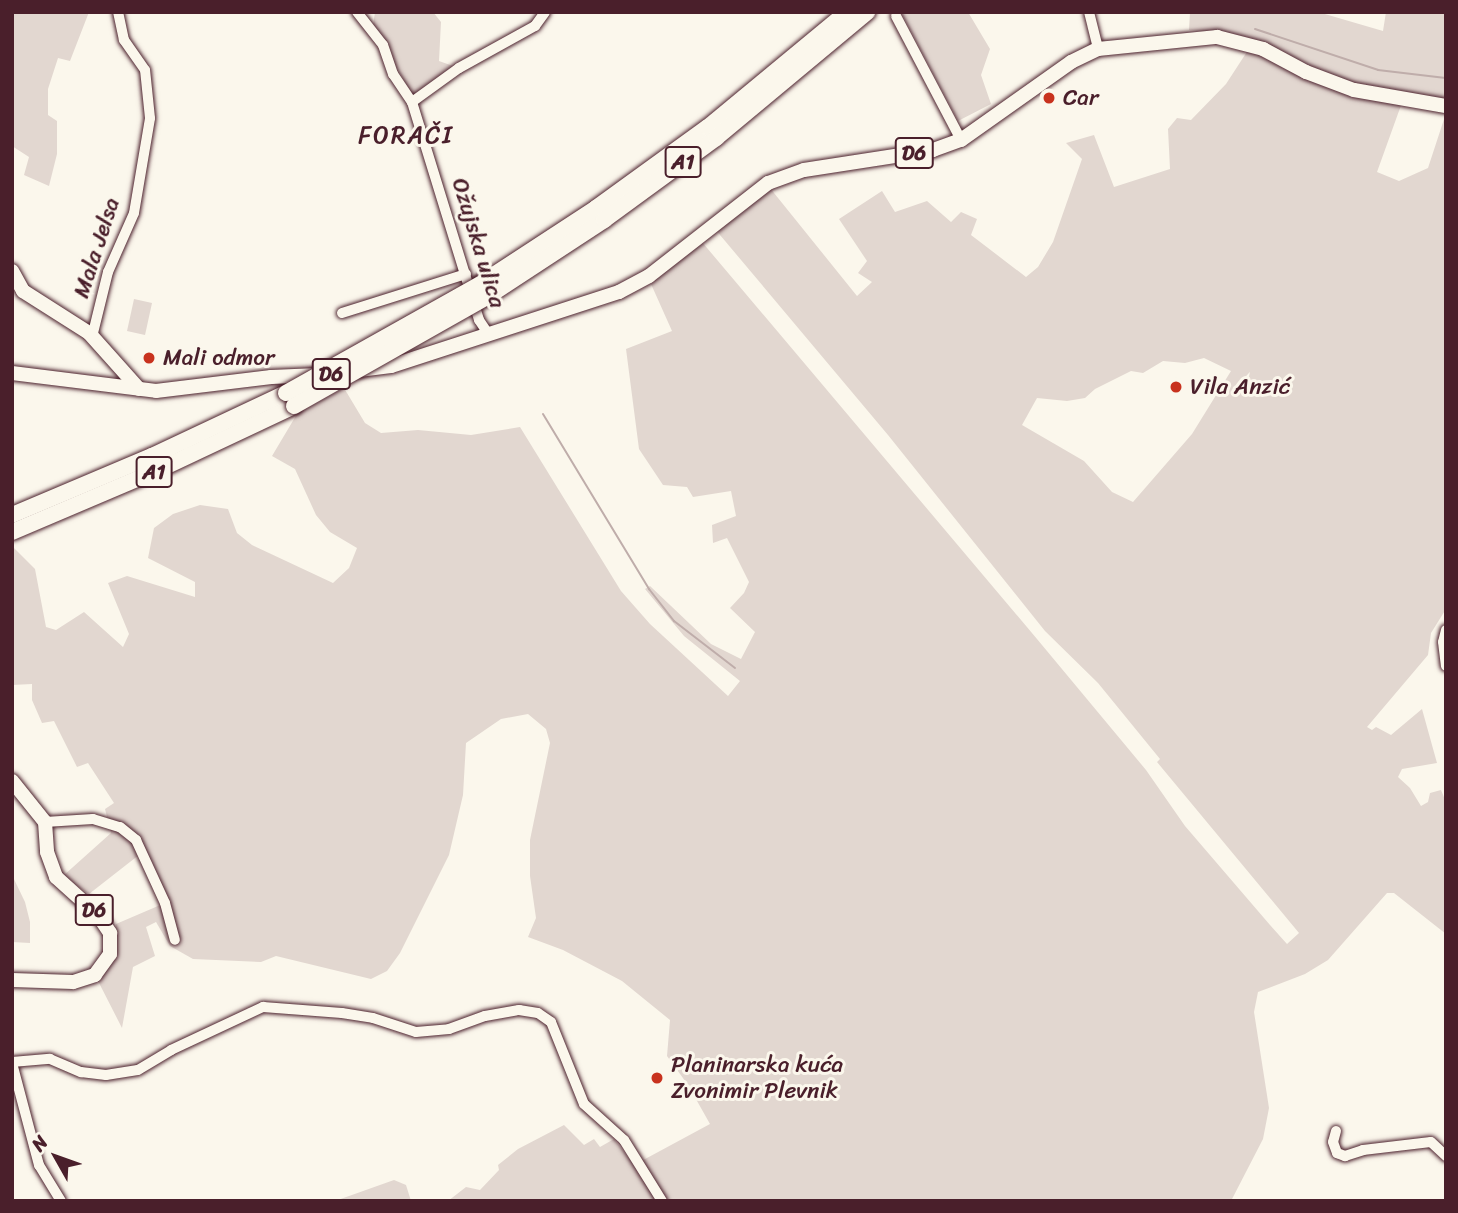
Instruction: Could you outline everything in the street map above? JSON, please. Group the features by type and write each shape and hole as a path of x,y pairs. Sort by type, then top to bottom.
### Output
{"highway":[{"name":"A1","path":"484,290 708,127 847,12"},
{"name":"A1","path":"12,532 158,470 290,400 604,220 716,138 867,12"},
{"name":"A1","path":"12,515 290,400"}],"main road":[{"name":"D6","path":"16,371 139,389 185,390 271,377 333,374 391,366 603,299 634,286 754,192 781,176 933,150 961,139 1071,62 1098,49 1217,37 1263,49 1306,72 1353,90 1446,106"},
{"path":"12,271 23,291 65,315 92,337 139,389"},
{"path":"12,781 45,822"},
{"name":"D6","path":"12,981 73,982 95,975 110,954 110,933 98,915 56,877 47,852 45,822"}],"street":[{"name":"Mala Jelsa","path":"92,337 108,272 134,214 150,118 145,70 124,40 118,12"},
{"name":"Ožujska ulica","path":"357,12 383,45 393,74 412,103 479,320 489,335"},
{"path":"412,103 460,68 535,26 545,12"},
{"path":"1089,12 1098,49"},
{"path":"896,16 961,139"},
{"path":"342,313 466,274"},
{"path":"1446,630 1443,642 1446,666"},
{"path":"45,822 93,819 120,827 136,840 165,903 175,940"},
{"path":"61,1201 39,1165 12,1063 50,1059 81,1072 106,1075 138,1070 171,1050 262,1007 373,1018 416,1032 449,1029 485,1016 519,1010 538,1013 551,1022 563,1046 576,1091 584,1104 624,1140 662,1201"},
{"path":"1336,1131 1333,1142 1337,1153 1345,1156 1363,1150 1431,1142 1446,1156"}],"shaded area":[{"path":"12,12 89,12 70,61 58,58 48,89 48,115 57,121 57,154 49,186 24,175 29,157 12,146"},
{"path":"375,12 433,12 441,22 439,61 453,66 413,96 373,26"},
{"path":"901,12 968,12 990,49 981,75 991,104 958,121"},
{"path":"1190,12 1318,12 1383,31 1386,12 1446,12 1446,103 1404,97 1377,172 1399,181 1428,168 1446,113 1446,609 1431,633 1428,655 1367,727 1372,730 1376,727 1391,735 1422,709 1437,763 1402,769 1398,777 1410,788 1421,806 1428,802 1430,793 1441,790 1446,802 1446,934 1394,893 1387,893 1328,960 1305,974 1258,992 1254,1012 1269,1108 1263,1139 1231,1201 448,1201 466,1187 480,1190 499,1170 498,1165 518,1149 564,1125 584,1145 594,1139 600,1147 614,1139 634,1165 710,1124 688,1085 667,1056 670,1020 622,981 563,950 528,937 536,918 530,876 530,840 550,743 546,729 528,714 501,719 466,743 463,795 449,855 400,953 387,971 371,979 276,956 261,962 193,959 170,946 156,922 146,927 155,956 133,967 122,1028 97,979 117,952 116,924 165,903 144,851 89,894 63,876 111,833 105,809 114,803 88,763 77,767 54,721 42,723 32,700 32,684 12,685 12,546 35,569 46,627 56,630 84,612 123,647 129,634 108,583 127,576 195,597 195,582 148,558 154,528 173,514 200,505 228,509 237,533 252,545 333,583 349,568 357,548 330,532 316,515 295,469 272,456 297,414 344,388 365,423 381,433 418,430 471,435 520,427 621,591 650,624 728,696 740,681 684,636 645,589 650,586 711,644 741,659 755,632 730,608 744,593 749,582 727,538 713,543 712,525 736,516 731,491 693,497 687,487 663,485 639,449 626,349 672,331 651,284 669,266 702,242 1146,770 1185,826 1270,925 1287,944 1299,933 1157,762 1160,759 1098,683 1045,631 888,435 715,229 770,188 857,296 872,282 858,273 867,261 839,219 882,191 895,212 927,201 951,222 961,212 977,219 971,235 1026,277 1038,267 1053,242 1082,159 1066,143 1094,135 1114,187 1170,169 1168,129 1177,118 1191,120 1226,84 1254,41 1227,33 1189,30","holes":["1204,358 1231,371 1192,434 1133,502 1112,492 1084,461 1022,425 1037,398 1067,401 1085,398 1095,389 1131,371 1143,373 1163,361 1185,363"]},
{"path":"134,299 152,303 145,335 127,331"},
{"path":"12,875 25,902 30,922 30,943 12,942"},
{"path":"394,1180 406,1185 411,1201 335,1201"}],"waterway":[{"path":"1255,29 1378,70 1446,78"},
{"path":"543,414 649,589 674,621 735,668"}],"place":[{"name":"Car","path":"1049,98"},
{"name":"Mali odmor","path":"149,358"},
{"name":"Vila Anzić","path":"1176,387"},
{"name":"Planinarska kuća Zvonimir Plevnik","path":"657,1078"}],"district":[{"name":"FORAČI","path":"406,136"}]}
